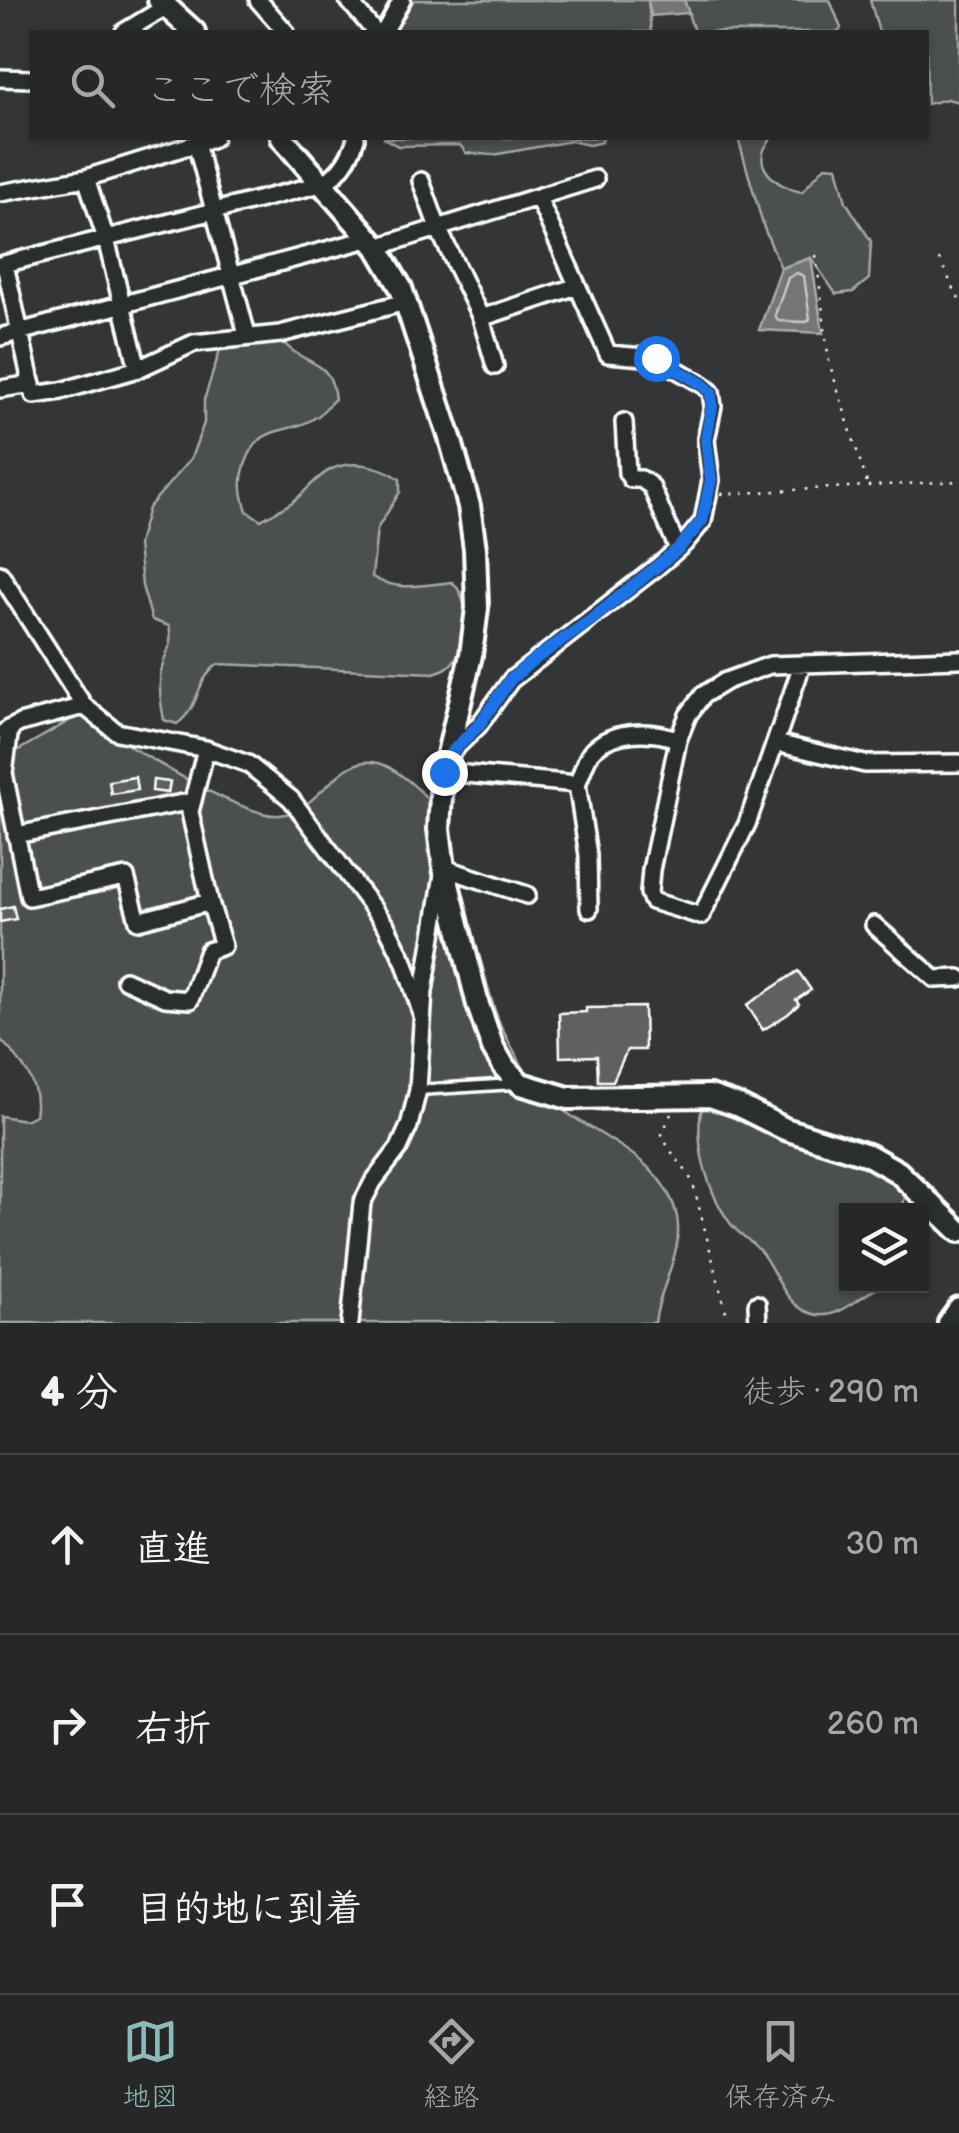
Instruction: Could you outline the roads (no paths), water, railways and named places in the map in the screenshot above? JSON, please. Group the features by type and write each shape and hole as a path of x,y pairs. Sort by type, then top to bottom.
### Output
{"street":[{"path":"258,0 284,30"},
{"path":"348,0 373,30"},
{"path":"385,30 402,0"},
{"path":"127,30 163,3 192,30"},
{"path":"0,78 30,80"},
{"path":"0,193 86,178 207,140"},
{"path":"284,140 372,243 406,302 469,506 476,549 477,608 471,655 439,804 444,868 478,1005 493,1048 505,1068 521,1084 568,1098 710,1096 739,1106 811,1140 868,1155 898,1172 959,1231"},
{"path":"355,140 341,167 322,184 2,265 34,395 138,369 194,343 280,334 406,302"},
{"path":"196,143 247,336"},
{"path":"86,178 106,239 138,369"},
{"path":"0,337 438,228 595,179"},
{"path":"421,181 480,318 494,366"},
{"path":"446,764 521,670 590,621 678,549 702,521 710,495 706,440 711,392 656,358 608,354 538,198"},
{"path":"480,318 577,286"},
{"path":"0,389 32,384"},
{"path":"624,422 627,473 631,480 641,479 652,486 678,549"},
{"path":"0,574 84,706 118,732 206,749 248,764 291,799 387,927 404,961 422,1016"},
{"path":"802,665 747,824 701,916 652,902 651,870 678,740 688,715 703,695 726,680 770,665 959,659"},
{"path":"84,706 5,731 4,773 29,897 126,877 138,922 210,902"},
{"path":"589,908 588,855 576,784 594,749 615,738 660,732 678,740"},
{"path":"776,742 865,764 959,763"},
{"path":"125,980 165,998 190,1000 208,951 223,946 190,812 206,749"},
{"path":"446,764 576,784"},
{"path":"16,835 193,800"},
{"path":"350,1323 362,1204 410,1126 418,1090 422,1016 444,868"},
{"path":"444,868 527,894"},
{"path":"874,925 935,979 959,978"},
{"path":"757,1304 758,1323"},
{"path":"948,1323 959,1309"}],"lane":[{"path":"418,1090 521,1084"}],"water":[{"path":"648,0 684,0 689,13 651,16"},
{"path":"811,258 823,333 759,330 781,268"}]}
